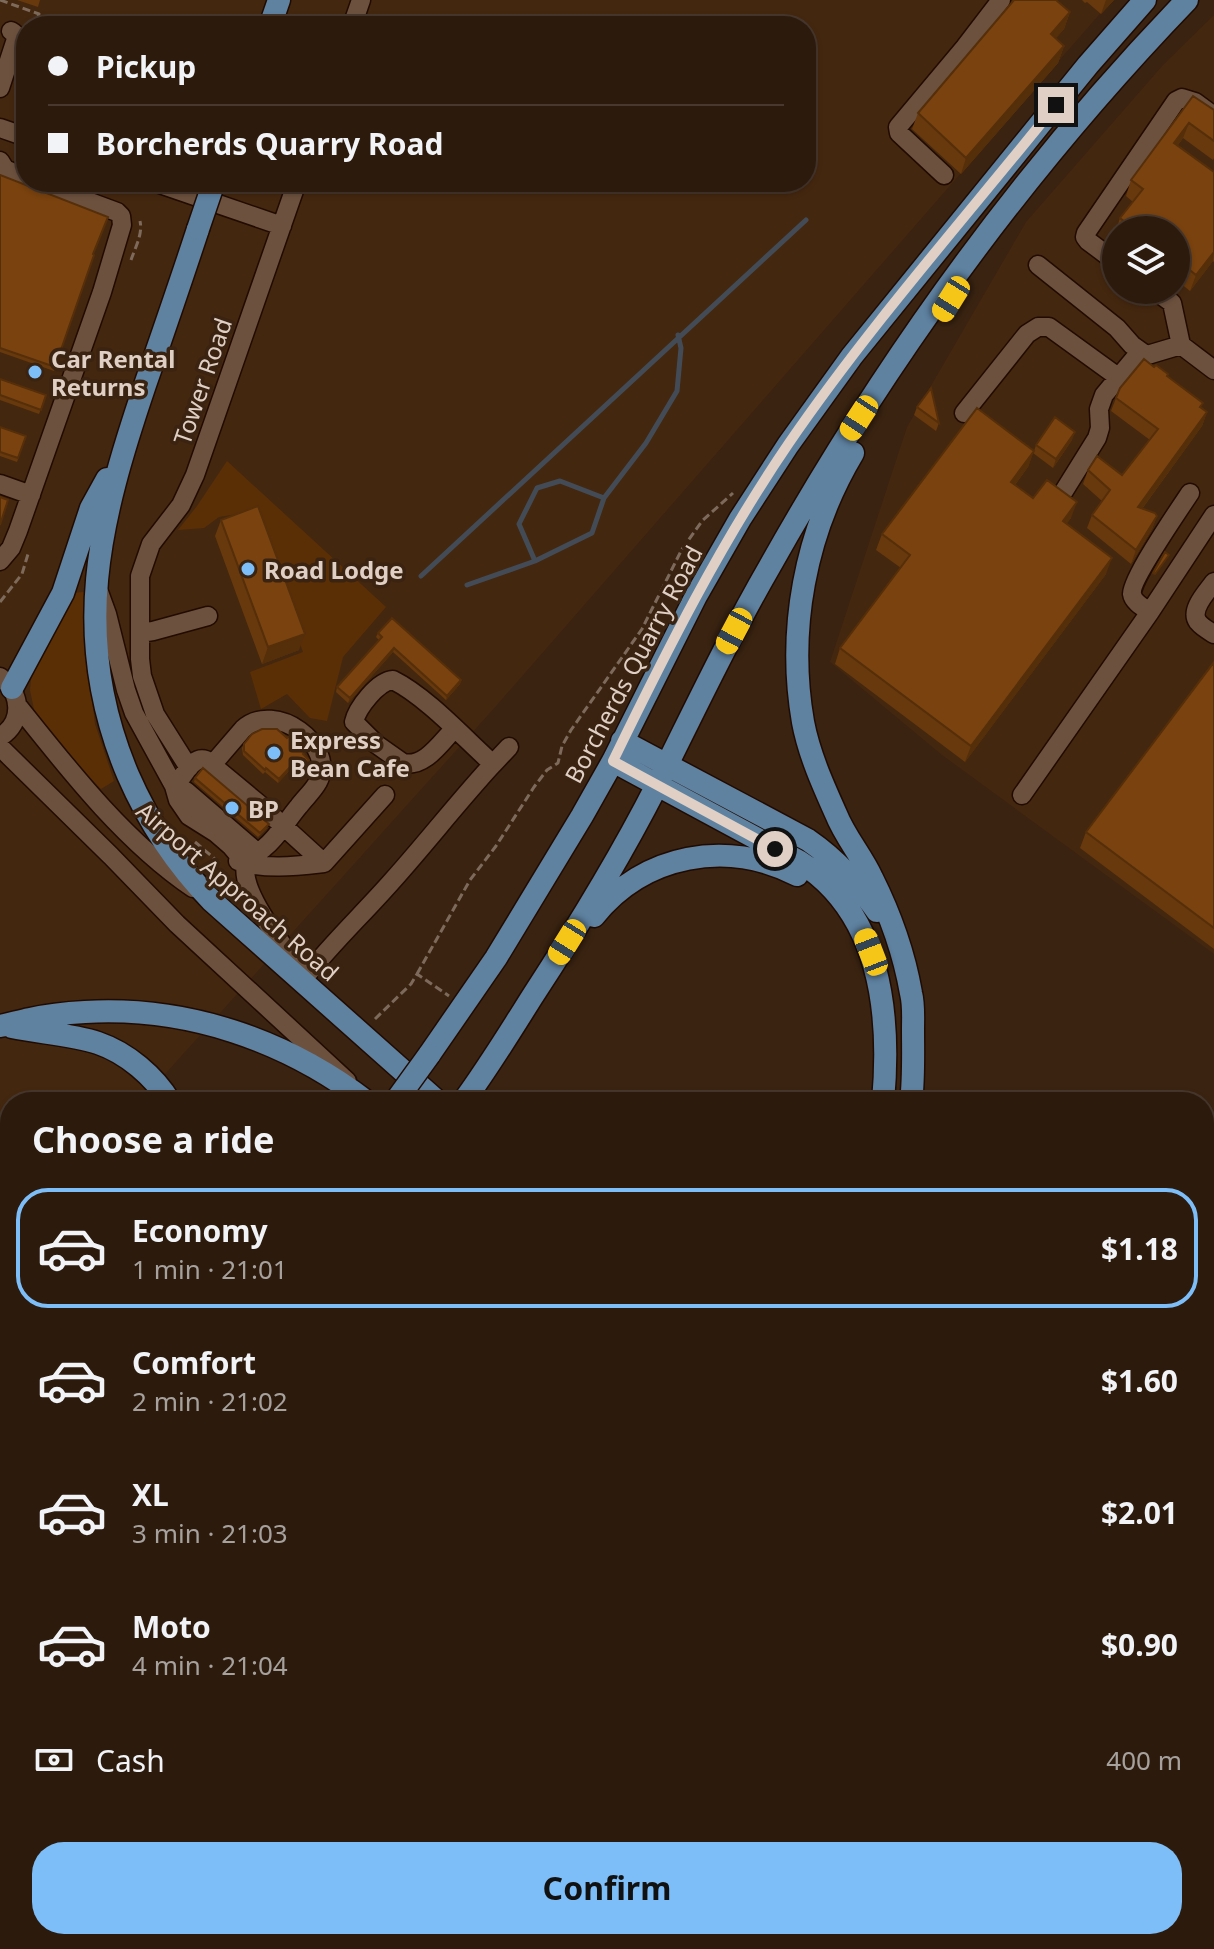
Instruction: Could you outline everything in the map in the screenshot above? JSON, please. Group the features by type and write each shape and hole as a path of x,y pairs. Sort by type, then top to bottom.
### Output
{"main road":[{"name":"Borcherds Quarry Road","path":"402,1092 496,958 556,861 618,751 675,635 763,482 852,356 1088,65 1145,0"},
{"path":"470,1092 606,878 751,599 824,472 918,328 1015,198 1110,83 1187,0"},
{"path":"211,192 121,458 103,534 96,586 96,633 100,677 109,720 123,762 143,807 158,831 183,868 212,901"},
{"path":"912,1092 912,1000 896,935 880,894 836,815 805,731 797,646 799,616 818,528 846,464 1015,198"},
{"path":"10,691 63,593 91,508 121,458"},
{"path":"618,751 667,764 801,836 829,855 869,899 900,954"},
{"path":"618,751 657,785 800,862 823,879 851,911 871,952 881,1003 885,1054 883,1092"},
{"path":"546,976 603,904 631,882 673,862 697,856 732,856 756,859 789,871 810,883 830,901 861,944 875,977 881,1003"},
{"name":"Airport Approach Road","path":"212,901 310,984 427,1092"},
{"path":"2,1026 86,1012 141,1013 185,1019 228,1030 280,1049 352,1092"},
{"path":"2,1026 99,1043 138,1066 162,1092"}],"street":[{"path":"944,175 899,133 898,127 1001,0"},
{"path":"0,88 16,39 11,31"},
{"path":"1102,251 1085,237 1086,233 1176,101 1182,98 1195,102 1214,116"},
{"path":"0,161 5,169 16,174"},
{"path":"0,561 11,548 14,519 31,495 102,292 122,225 117,212 63,192"},
{"path":"183,192 282,226"},
{"name":"Tower Road","path":"189,768 155,714 147,694 140,659 140,576 151,544 181,505 195,475 294,192"},
{"path":"1038,265 1146,355"},
{"path":"1172,304 1181,345 1214,370"},
{"path":"964,413 1027,334 1038,327 1049,327 1118,377"},
{"path":"1064,491 1097,438 1101,402 1118,377 1134,359 1181,345"},
{"path":"0,484 31,495"},
{"path":"1150,612 1133,599 1133,588 1153,550 1190,493"},
{"path":"1022,795 1214,515"},
{"path":"1214,582 1196,608 1195,615 1197,621 1214,634"},
{"path":"96,586 107,614 134,713 189,816 252,858 295,866 324,863 385,795"},
{"path":"140,633 208,616"},
{"path":"455,728 426,757 408,765 369,737 356,725 355,719 374,691 384,682 393,680 455,728 493,764"},
{"path":"0,737 13,725 17,716 10,691"},
{"name":"Airport Approach Road","path":"10,691 54,751 136,841 212,901"},
{"path":"212,765 243,729 262,718 293,726 313,743 321,758 319,781 269,844 252,858 247,878 258,908 310,984"},
{"path":"0,747 177,924 357,1092"},
{"path":"310,984 322,955 394,879 450,811 509,747"},
{"path":"174,786 201,758 324,863"},
{"path":"174,786 186,791 252,858"}],"path":[{"path":"0,0 38,16"},
{"path":"374,1020 411,984 470,880 534,787 547,770 558,763 562,746 571,730 642,629 682,549 702,521 735,492"},
{"path":"417,974 452,998"}],"shaded area":[{"path":"0,0 1112,0 497,705 149,1092 0,1092"},
{"path":"1214,15 1214,954 942,755 830,662 907,427 1026,222 1163,65"},
{"path":"227,461 386,607 343,657 327,721 310,718 287,694 261,709 250,672 303,652 252,519 237,514 219,517 204,528 178,530"},
{"path":"84,592 88,670 95,724 114,781 101,789 50,737 35,714 30,690 32,670 72,593"}],"building":[{"path":"1014,0 1056,0 1070,12 1051,34 1064,46 966,158 918,113"},
{"path":"1193,96 1214,110 1214,141 1189,123 1174,143 1214,172 1214,252 1196,275 1190,270 1190,216 1122,216 1143,189 1131,180"},
{"path":"0,175 16,181 16,192 44,192 108,217 55,367 0,348"},
{"path":"1144,359 1203,403 1200,407 1207,412 1138,507 1157,516 1136,550 1092,515 1110,490 1088,470 1097,456 1122,475 1158,429 1116,398 1120,388"},
{"path":"0,379 46,395 41,410 0,395"},
{"path":"931,388 939,423 917,407"},
{"path":"977,408 1034,451 1011,482 1033,498 1047,480 1077,502 1063,521 1112,558 971,746 840,648 910,555 882,534"},
{"path":"1055,417 1075,432 1056,459 1036,445"},
{"path":"0,427 26,436 18,458 0,452"},
{"path":"0,497 8,500 0,525"},
{"name":"Road Lodge","path":"258,506 305,634 268,647 221,520"},
{"path":"1165,552 1169,555 1153,573"},
{"path":"392,618 461,680 447,696 394,648 350,698 337,687 382,637 378,633"},
{"path":"1214,662 1214,928 1086,832"},
{"name":"Express Bean Cafe","path":"262,729 277,729 287,738 291,735 303,745 306,750 303,754 309,760 299,771 292,765 279,779 265,770 244,751 244,744 252,734"},
{"path":"203,768 269,824 260,833 195,778"}],"waterway":[{"path":"421,576 806,220"},
{"path":"535,561 519,524 537,488 560,481 604,498 646,443 677,391 681,348 678,335"},
{"path":"467,585 535,561 592,533 604,498"}],"place":[{"name":"Car Rental Returns","path":"35,372"},
{"name":"Road Lodge","path":"248,569"},
{"name":"Express Bean Cafe","path":"274,753"},
{"name":"BP","path":"232,808"}],"route":[{"path":"775,849 613,761 696,596 740,519 788,445 852,356 1056,105"}]}
